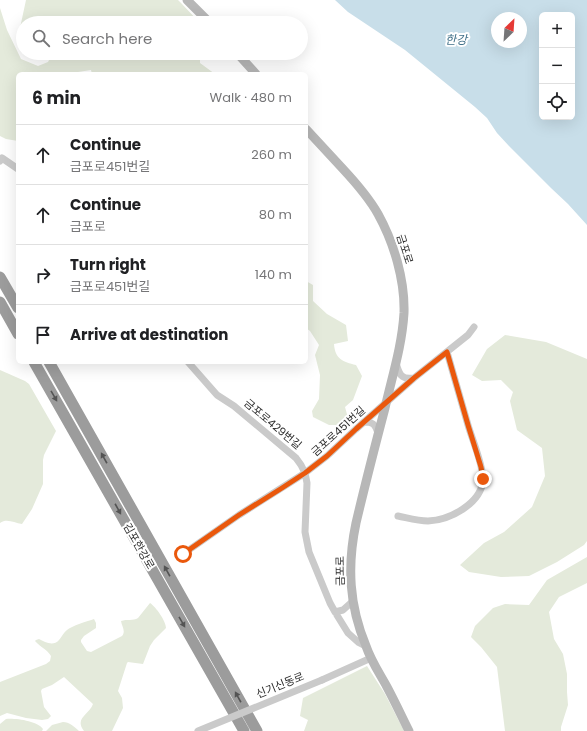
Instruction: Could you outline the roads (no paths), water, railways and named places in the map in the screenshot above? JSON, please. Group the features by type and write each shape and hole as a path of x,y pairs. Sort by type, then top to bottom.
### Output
{"highway":[{"path":"0,277 16,305"},
{"path":"0,302 16,330"},
{"name":"김포한강로","path":"35,364 244,731"},
{"name":"김포한강로","path":"50,364 257,731"}],"main road":[{"path":"187,0 203,16"},
{"path":"243,60 254,72"},
{"name":"금포로","path":"308,131 347,173 378,213 391,242 402,285 404,312 396,363 353,539 350,571 353,601 358,625 371,658 409,731"}],"street":[{"path":"1,160 16,168"},
{"path":"386,402 468,335 474,327"},
{"path":"398,516 430,521 449,517 456,514 472,502 482,486 483,479 481,467 447,352"},
{"path":"396,363 401,376 408,379 414,378"},
{"name":"금포로429번길","path":"190,364 217,395 234,406 296,458 302,465 307,483 305,521 309,552 335,612 348,633 358,642 366,646"},
{"name":"금포로451번길","path":"183,554 239,515 305,473 327,456 386,402"},
{"path":"364,422 373,423 376,426 378,433"},
{"path":"335,612 343,610 353,601"},
{"name":"신기신동로","path":"198,731 322,680 371,658"}],"water":[{"name":"한강","path":"335,0 587,0 587,225 568,204 509,146 497,133 487,118 405,50 348,12"}]}
